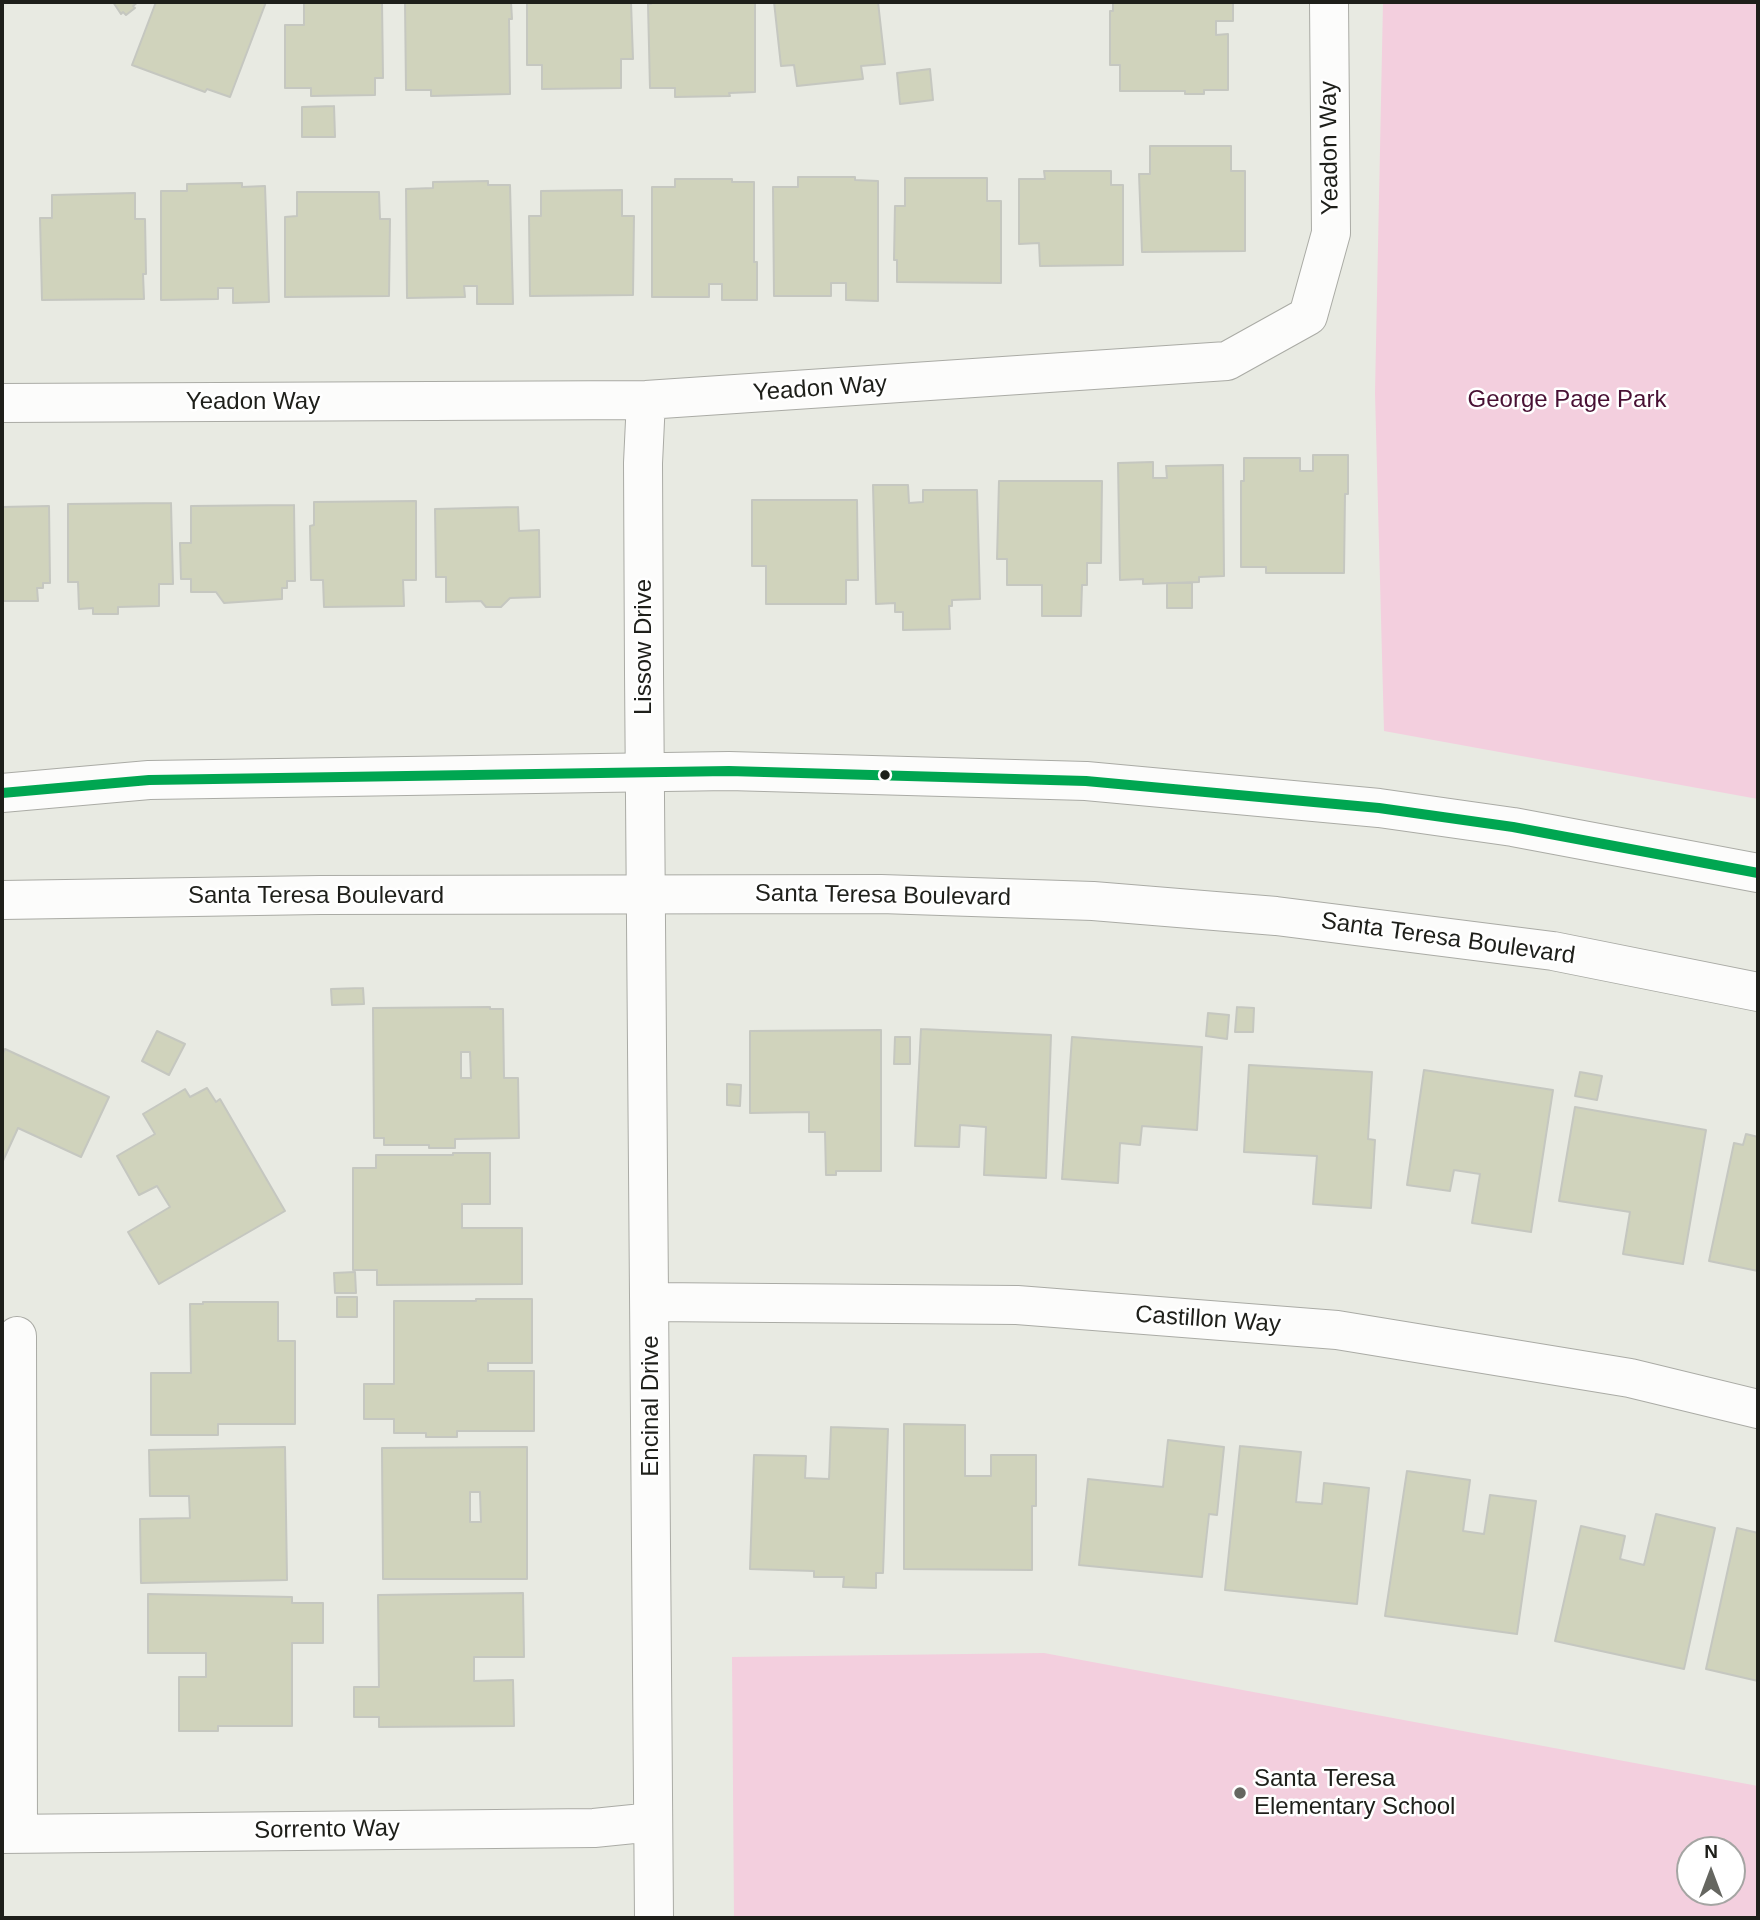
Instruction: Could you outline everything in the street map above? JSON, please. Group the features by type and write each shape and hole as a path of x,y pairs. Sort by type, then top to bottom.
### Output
{"street":[{"name":"Yeadon Way","path":"2,403 646,400 1227,361 1308,316 1331,233 1329,2"},
{"name":"Lissow Drive","path":"646,400 643,463 646,894"},
{"path":"2,793 149,780 729,771 1086,781 1379,808 1513,827 1758,873"},
{"name":"Santa Teresa Boulevard","path":"2,900 646,894 881,894 1079,900 1276,916 1553,951 1758,992"},
{"name":"Encinal Drive","path":"646,894 654,1918"},
{"name":"Castillon Way","path":"650,1302 1017,1305 1337,1330 1630,1378 1758,1409"},
{"path":"10,1833 17,1336"},
{"name":"Sorrento Way","path":"10,1833 594,1828 653,1822"}],"green space":[{"name":"George Page Park","path":"1383,2 1758,2 1758,799 1384,731 1375,393"},
{"name":"Santa Teresa Elementary School","path":"1044,1653 1758,1786 1758,1918 734,1918 732,1657"}],"building":[{"path":"113,2 138,2 126,15 123,12 121,14"},
{"path":"156,2 266,2 230,97 207,89 205,92 132,65"},
{"path":"304,2 382,2 383,78 375,78 375,95 311,96 311,88 285,88 285,25 304,25"},
{"path":"405,2 511,2 510,94 431,96 431,90 406,90"},
{"path":"527,2 631,2 633,59 621,59 621,88 542,89 542,65 527,65"},
{"path":"755,2 755,92 729,93 730,96 675,97 675,88 650,88 648,4"},
{"path":"774,2 878,2 885,64 861,66 863,79 797,86 794,65 781,66"},
{"path":"1113,2 1233,2 1233,21 1216,21 1216,35 1228,34 1228,90 1204,90 1204,94 1185,94 1185,91 1120,91 1120,65 1110,65 1110,11 1113,11"},
{"path":"930,69 933,100 900,104 897,73"},
{"path":"334,106 335,137 302,137 302,107"},
{"path":"1150,146 1231,146 1231,171 1245,171 1245,251 1142,252 1139,174 1150,174"},
{"path":"1044,171 1111,171 1111,185 1123,185 1123,265 1040,266 1039,243 1019,244 1019,179 1045,179"},
{"path":"798,177 855,177 855,180 878,181 878,301 846,300 846,283 831,283 831,296 774,296 773,187 798,187"},
{"path":"905,178 987,178 987,201 1001,201 1001,283 897,282 897,260 894,260 895,206 905,206"},
{"path":"675,179 732,179 732,182 754,182 757,300 722,300 722,284 709,284 709,297 652,297 652,187 675,187"},
{"path":"488,181 488,185 510,185 513,304 477,304 477,286 464,286 465,297 407,298 406,189 433,188 433,182"},
{"path":"242,183 242,187 265,186 269,302 233,303 233,288 218,288 218,299 161,300 161,191 187,191 187,184"},
{"path":"622,190 622,216 634,216 633,295 530,296 529,216 541,216 541,191"},
{"path":"297,192 379,192 380,219 390,219 389,296 285,297 285,217 297,216"},
{"path":"135,193 135,219 145,219 144,299 42,300 40,218 52,218 52,195"},
{"path":"1313,455 1348,455 1344,573 1266,573 1266,567 1241,567 1241,481 1244,481 1244,458 1300,458 1300,471 1313,471"},
{"path":"1153,462 1153,478 1167,478 1166,466 1223,465 1224,576 1199,577 1199,582 1143,584 1143,579 1120,580 1118,463"},
{"path":"999,481 1102,481 1101,563 1087,563 1087,585 1082,585 1081,616 1042,616 1042,585 1007,585 1007,559 997,559"},
{"path":"873,485 908,485 909,503 923,502 923,490 977,490 980,599 952,600 952,606 949,606 950,629 903,630 903,612 895,612 895,603 876,604"},
{"path":"752,500 857,500 858,580 846,580 846,604 766,604 766,566 752,566"},
{"path":"416,501 416,580 403,580 404,606 324,607 323,580 311,580 310,526 314,525 314,502"},
{"path":"171,503 173,584 159,584 159,606 118,607 118,614 93,614 93,608 79,609 78,582 68,582 68,504"},
{"path":"294,505 295,581 287,581 287,588 282,588 282,599 224,603 216,592 191,592 191,579 181,579 180,543 191,543 191,506"},
{"path":"49,506 50,583 43,583 43,588 37,588 38,601 2,601 2,507"},
{"path":"518,507 519,531 539,530 540,597 510,598 501,607 486,607 481,601 446,602 446,577 436,577 435,509"},
{"path":"1167,583 1192,583 1192,608 1167,608"},
{"path":"363,988 364,1004 332,1005 331,989"},
{"path":"1237,1007 1254,1008 1253,1032 1235,1032"},
{"path":"373,1008 503,1009 504,1078 518,1078 519,1138 455,1139 455,1148 429,1148 429,1145 384,1145 384,1138 374,1138","holes":["461,1052 470,1052 471,1078 461,1078"]},
{"path":"1208,1013 1229,1015 1227,1039 1206,1036"},
{"path":"921,1029 1051,1035 1046,1178 984,1175 986,1127 960,1125 959,1147 915,1146"},
{"path":"881,1030 881,1171 836,1171 836,1175 826,1175 825,1132 809,1132 809,1112 750,1113 750,1031"},
{"path":"157,1031 185,1044 169,1075 142,1061"},
{"path":"895,1037 910,1037 910,1064 894,1064"},
{"path":"1072,1037 1202,1047 1197,1130 1142,1126 1140,1145 1120,1143 1118,1183 1062,1179"},
{"path":"5,1049 109,1097 81,1157 18,1128 2,1163 2,1055"},
{"path":"1249,1065 1372,1072 1368,1139 1375,1140 1371,1208 1313,1204 1317,1156 1244,1152"},
{"path":"1424,1070 1553,1090 1531,1232 1472,1223 1480,1174 1454,1170 1450,1191 1407,1185"},
{"path":"1580,1072 1602,1076 1597,1100 1575,1096"},
{"path":"727,1084 741,1085 740,1106 727,1105"},
{"path":"207,1088 216,1102 220,1099 285,1211 159,1284 128,1232 170,1207 157,1186 139,1195 117,1156 155,1134 143,1114 185,1089 190,1097"},
{"path":"1575,1107 1706,1130 1683,1264 1623,1254 1630,1212 1559,1201"},
{"path":"1746,1134 1758,1137 1758,1271 1709,1261 1734,1143 1743,1145"},
{"path":"490,1153 490,1204 462,1204 462,1228 522,1228 522,1284 377,1285 377,1270 353,1270 353,1168 376,1168 376,1155"},
{"path":"355,1272 356,1293 335,1293 334,1273"},
{"path":"337,1297 357,1297 357,1317 337,1317"},
{"path":"532,1299 532,1363 488,1363 488,1371 534,1371 534,1431 457,1431 457,1437 426,1437 426,1433 394,1433 394,1419 364,1419 364,1384 394,1384 394,1301"},
{"path":"278,1302 278,1341 295,1341 295,1424 218,1424 218,1435 151,1435 151,1373 191,1373 190,1304"},
{"path":"904,1424 965,1425 965,1476 991,1476 991,1455 1036,1455 1036,1506 1032,1506 1032,1570 904,1569"},
{"path":"831,1427 888,1429 883,1573 876,1573 876,1588 843,1587 844,1577 814,1577 814,1571 750,1569 754,1455 806,1456 805,1478 829,1479"},
{"path":"1168,1440 1224,1447 1217,1515 1209,1514 1202,1577 1079,1565 1088,1479 1163,1487"},
{"path":"1240,1446 1301,1452 1296,1502 1322,1504 1324,1483 1369,1488 1357,1604 1225,1590"},
{"path":"285,1447 287,1580 141,1583 140,1519 190,1518 189,1496 150,1496 149,1450"},
{"path":"527,1447 527,1579 383,1579 382,1448","holes":["470,1492 480,1492 481,1522 470,1522"]},
{"path":"1407,1471 1470,1480 1463,1531 1484,1534 1490,1495 1536,1501 1517,1634 1385,1616"},
{"path":"1656,1514 1715,1528 1684,1669 1555,1641 1581,1526 1625,1536 1620,1559 1644,1565"},
{"path":"1737,1528 1758,1533 1758,1681 1706,1669"},
{"path":"523,1593 524,1657 474,1657 474,1681 513,1680 514,1726 379,1727 379,1717 354,1717 354,1687 379,1687 378,1595"},
{"path":"148,1594 292,1597 292,1603 323,1603 323,1643 292,1643 292,1726 218,1726 218,1731 179,1731 179,1677 206,1677 206,1653 148,1653"}],"transit line":[{"path":"2,793 149,780 729,771 1086,781 1379,808 1513,827 1758,873"}],"place":[{"name":"Santa Teresa Elementary School","path":"1240,1793"}]}
